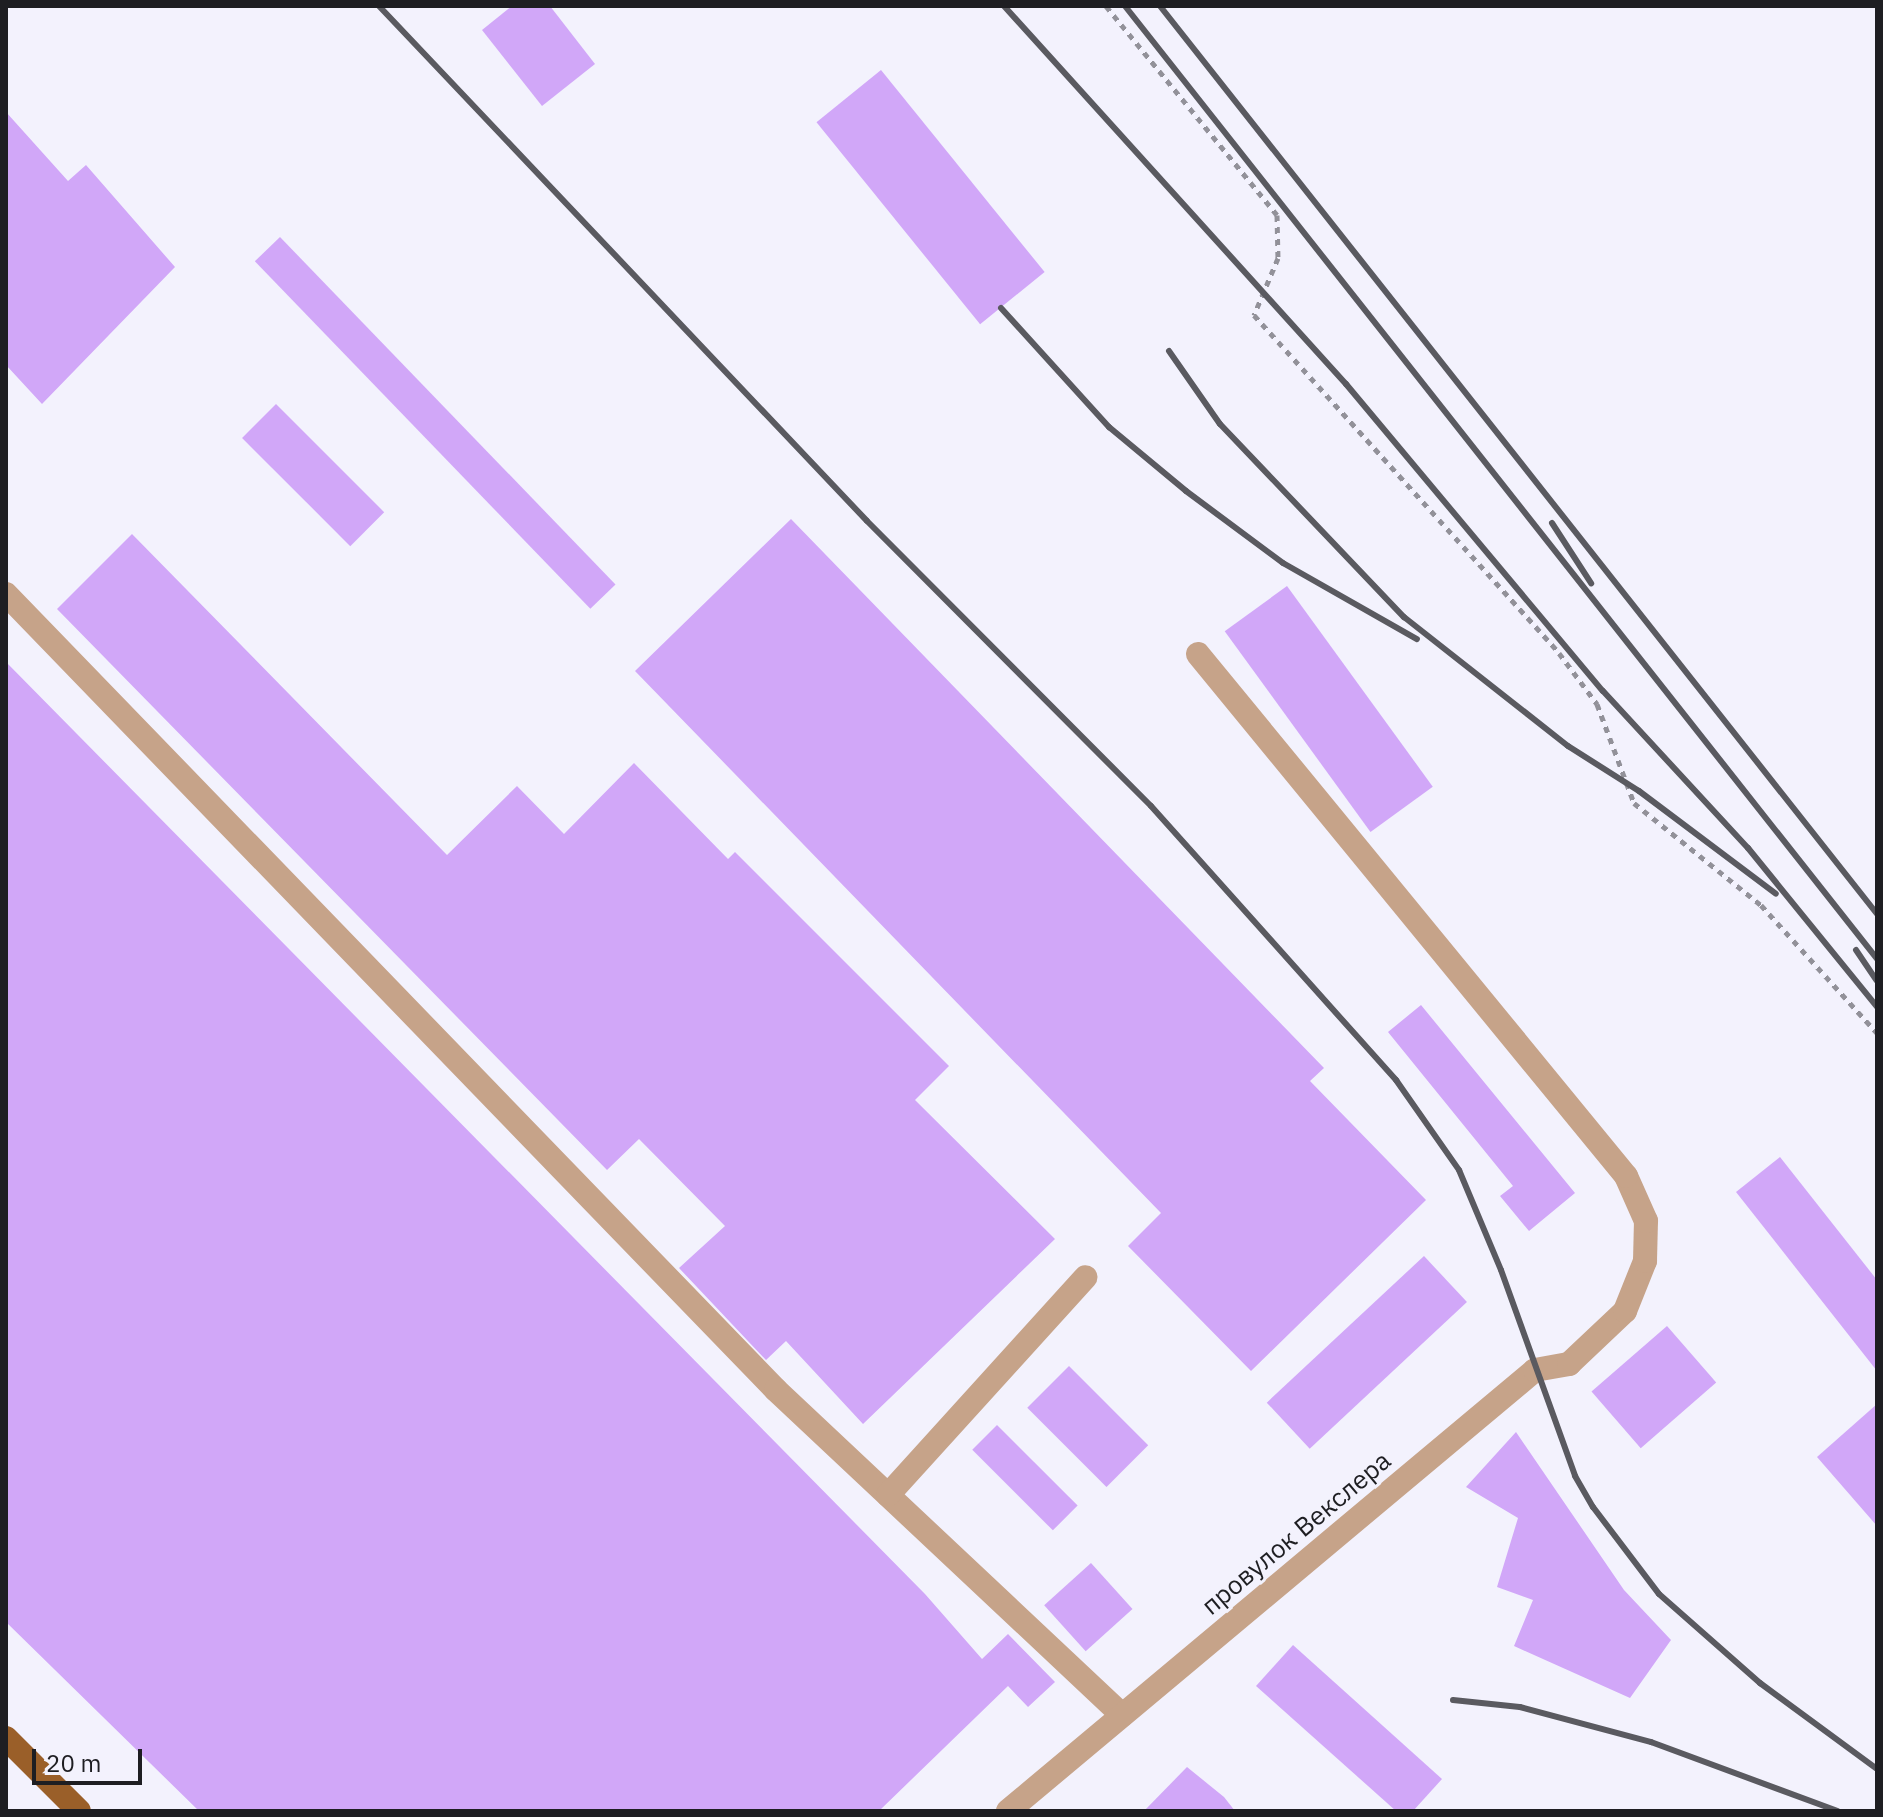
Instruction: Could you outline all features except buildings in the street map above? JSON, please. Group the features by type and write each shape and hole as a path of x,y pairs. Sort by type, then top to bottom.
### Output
{"main road":[{"path":"6,1738 79,1811"}],"street":[{"path":"6,594 776,1390 1122,1715"},
{"name":"провулок Векслера","path":"1008,1811 1535,1370 1569,1364 1625,1311 1645,1261 1646,1221 1626,1176 1198,654"},
{"path":"888,1495 1086,1277"}],"path":[{"path":"1106,6 1277,215 1278,258 1254,315 1559,653 1597,704 1634,803 1761,905 1877,1033"}],"railway":[{"path":"379,6 867,521 1151,806 1396,1080 1459,1170 1501,1270 1575,1476 1593,1507 1659,1594 1760,1683 1877,1769"},
{"path":"1004,6 1346,384 1603,691 1748,848 1877,1007"},
{"path":"1125,6 1877,959"},
{"path":"1160,6 1877,914"},
{"path":"1001,308 1109,427 1186,491 1283,563 1417,639"},
{"path":"1169,351 1220,424 1404,617 1568,746 1639,791 1776,894"},
{"path":"1552,523 1591,583"},
{"path":"1856,950 1877,981"},
{"path":"1453,1700 1520,1707 1651,1742 1838,1811"}]}
